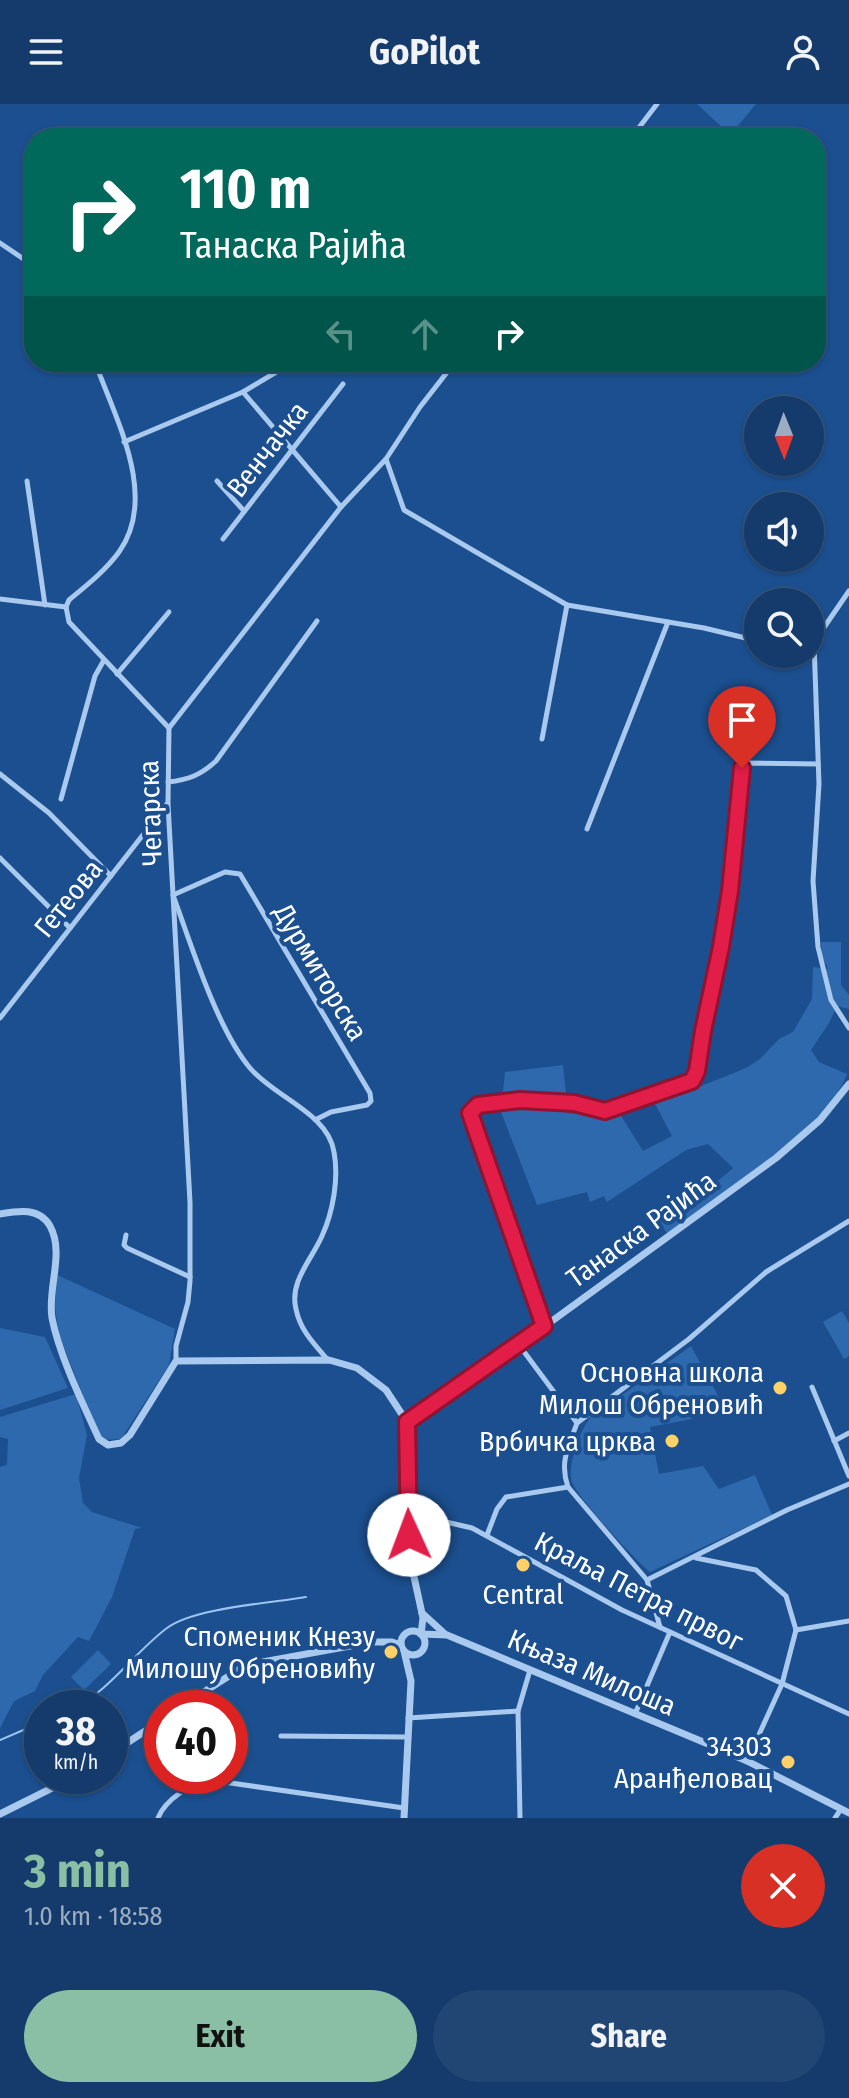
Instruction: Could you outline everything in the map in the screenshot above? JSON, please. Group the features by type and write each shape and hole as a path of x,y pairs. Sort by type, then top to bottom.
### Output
{"street":[{"path":"639,128 657,104"},
{"path":"0,243 24,259"},
{"path":"99,372 133,468 134,504 130,531 120,550 105,569 69,600 66,607 69,622 169,728"},
{"path":"124,442 243,392 276,372"},
{"name":"Чегарска","path":"176,1361 176,1346 188,1302 190,1277 189,1150 168,804 169,728 341,507 386,459 447,372"},
{"name":"Венчачка","path":"223,539 343,384"},
{"path":"243,392 341,507"},
{"path":"386,459 404,510 567,605 744,638"},
{"path":"27,481 45,605"},
{"path":"217,481 244,511"},
{"path":"824,626 849,591"},
{"path":"0,599 66,607"},
{"path":"542,739 567,605"},
{"path":"117,674 169,612"},
{"path":"168,782 203,773 216,761 317,621"},
{"path":"587,829 668,622"},
{"path":"61,799 95,676 104,660"},
{"path":"813,668 818,764 813,881 818,947 831,1000 849,1028"},
{"path":"544,1326 470,1113 478,1105 520,1100 574,1103 605,1111 692,1081 697,1071 730,891 742,768 749,763 818,764"},
{"path":"0,774 56,819 111,876"},
{"name":"Гетеова","path":"0,1018 168,804"},
{"path":"0,858 70,928"},
{"name":"Дурмиторска","path":"173,895 225,872 240,874 370,1093 371,1101 367,1105 320,1115 315,1120"},
{"path":"173,895 222,1020 248,1067 267,1086 315,1120 329,1134 334,1151 333,1195 322,1236 300,1274 294,1298 306,1335 329,1360"},
{"name":"Танаска Рајића","path":"407,1422 519,1345 776,1158 820,1120 849,1084"},
{"path":"0,1214 31,1212 44,1218 51,1227 55,1255 52,1316 57,1336 101,1441 114,1445 130,1435 176,1361 329,1360 357,1368 392,1397 407,1422 408,1523 411,1563 421,1611 415,1633 423,1649"},
{"path":"660,1627 647,1580 568,1487 564,1459 577,1423 689,1339 766,1272 849,1221"},
{"path":"126,1235 124,1245 127,1248 190,1277"},
{"path":"519,1345 577,1423"},
{"path":"812,1387 849,1476"},
{"path":"834,1441 849,1433"},
{"path":"647,1580 787,1510 849,1484"},
{"path":"487,1535 497,1509 506,1497 568,1487"},
{"name":"Краља Петра првог","path":"408,1523 455,1523 487,1535 575,1586 849,1714"},
{"path":"695,1558 756,1570 786,1596 796,1630 782,1684 747,1761"},
{"path":"404,1818 411,1681 423,1649 431,1640 447,1635 421,1611"},
{"path":"796,1630 849,1621"},
{"path":"635,1714 670,1632"},
{"path":"411,1681 402,1638 415,1633"},
{"name":"Књаза Милоша","path":"372,1642 415,1633 447,1635 747,1761 845,1811"},
{"path":"207,1690 246,1665 372,1642 392,1642 411,1655 423,1649"},
{"path":"520,1818 518,1711 530,1670"},
{"path":"408,1718 518,1711"},
{"path":"281,1736 407,1737"},
{"path":"158,1818 163,1808 193,1785 210,1780 404,1808"},
{"path":"0,1814 40,1794"},
{"path":"835,1818 845,1811"}],"shaded area":[{"path":"697,104 756,104 736,128 723,128"},
{"path":"821,942 841,942 841,985 849,995 849,1009 837,1006 811,1050 819,1062 847,1074 816,1121 793,1143 769,1164 667,1233 653,1215 679,1194 709,1187 733,1168 708,1144 686,1150 607,1202 604,1196 590,1202 587,1192 537,1205 501,1112 505,1072 563,1065 568,1113 620,1114 643,1151 672,1136 653,1100 699,1087 746,1068 760,1059 779,1039 793,1032 812,999 813,967 828,969 822,956"},
{"path":"57,1275 175,1329 169,1365 121,1439 104,1440 98,1433 59,1335 55,1306"},
{"path":"842,1311 849,1323 849,1356 844,1359 823,1322"},
{"path":"0,1328 45,1337 68,1388 0,1410"},
{"path":"691,1346 722,1403 691,1407 692,1419 650,1427 659,1474 703,1466 719,1489 755,1475 772,1515 650,1572 576,1490 571,1475 573,1457 591,1417"},
{"path":"76,1394 87,1435 79,1478 83,1503 92,1512 142,1528 135,1529 112,1597 89,1641 78,1637 43,1675 36,1690 24,1690 24,1696 14,1701 0,1728 0,1467 7,1465 8,1439 0,1437 0,1417"},
{"path":"98,1650 111,1664 84,1690 71,1677"}],"waterway":[{"path":"101,1690 156,1637 179,1621 213,1611 306,1597"},
{"path":"0,1740 24,1730"}],"place":[{"name":"Основна школа Милош Обреновић","path":"780,1388"},
{"name":"Врбичка црква","path":"672,1441"},
{"name":"Central","path":"523,1565"},
{"name":"Споменик Кнезу Милошу Обреновићу","path":"391,1652"},
{"name":"34303 Аранђеловац","path":"788,1762"}],"route":[{"path":"409,1535 407,1422 544,1326 470,1113 478,1105 520,1100 574,1103 605,1111 624,1107 692,1081 697,1071 730,891 742,768"}]}
